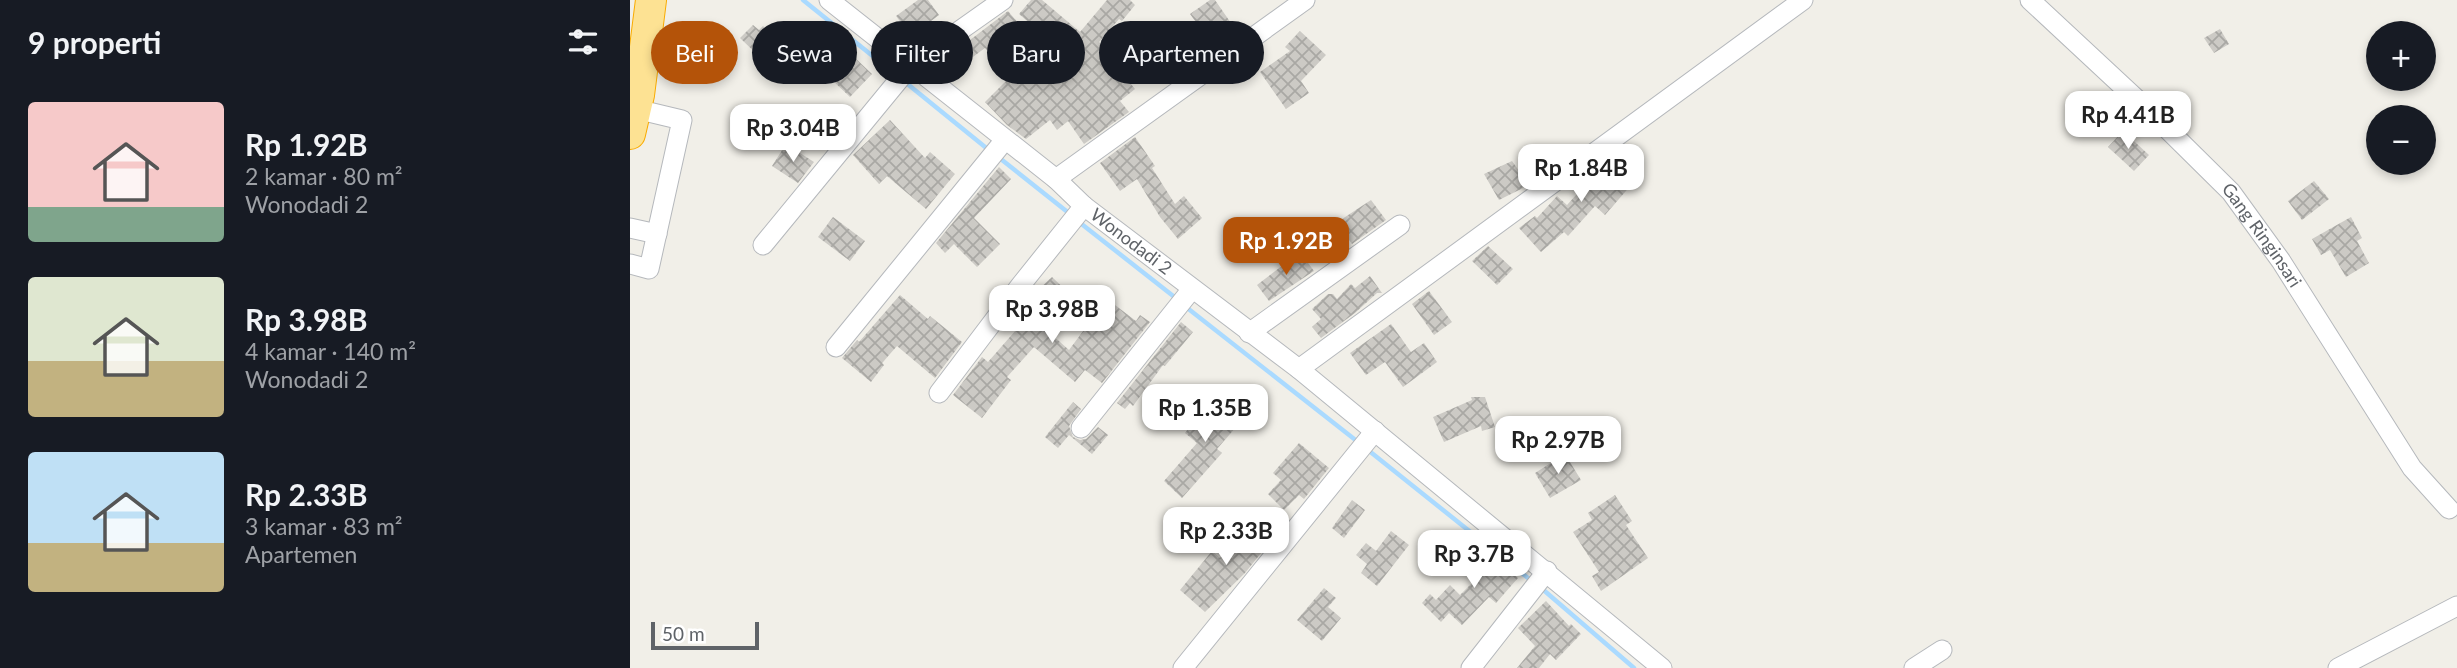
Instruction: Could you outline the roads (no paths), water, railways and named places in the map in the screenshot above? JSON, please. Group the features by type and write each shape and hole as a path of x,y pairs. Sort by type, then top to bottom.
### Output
{"highway":[{"path":"633,121 651,0"}],"street":[{"name":"Wonodadi 2","path":"829,0 871,33"},
{"path":"973,21 1003,0"},
{"path":"1056,180 1305,0"},
{"path":"1299,369 1803,0"},
{"name":"Gang Ringinsari","path":"2029,0 2145,107 2231,192 2281,261 2412,468 2454,513"},
{"path":"763,245 895,84"},
{"name":"Wonodadi 2","path":"934,84 1056,180 1084,206 1299,369 1662,668"},
{"path":"630,264 649,269 682,120 633,121"},
{"path":"836,347 1004,141"},
{"path":"939,394 1084,206"},
{"path":"1249,333 1400,225"},
{"path":"630,228 657,234"},
{"path":"1081,428 1192,289"},
{"path":"1183,668 1374,431"},
{"path":"1471,668 1546,573"},
{"path":"2338,668 2457,606"},
{"path":"1914,668 1941,650"}],"waterway":[{"path":"803,0 871,55"},
{"path":"907,84 990,151"},
{"path":"997,156 1070,214"},
{"path":"1079,222 1177,299"},
{"path":"1186,307 1358,442"},
{"path":"1368,450 1533,582"},
{"path":"1540,587 1634,668"}]}
